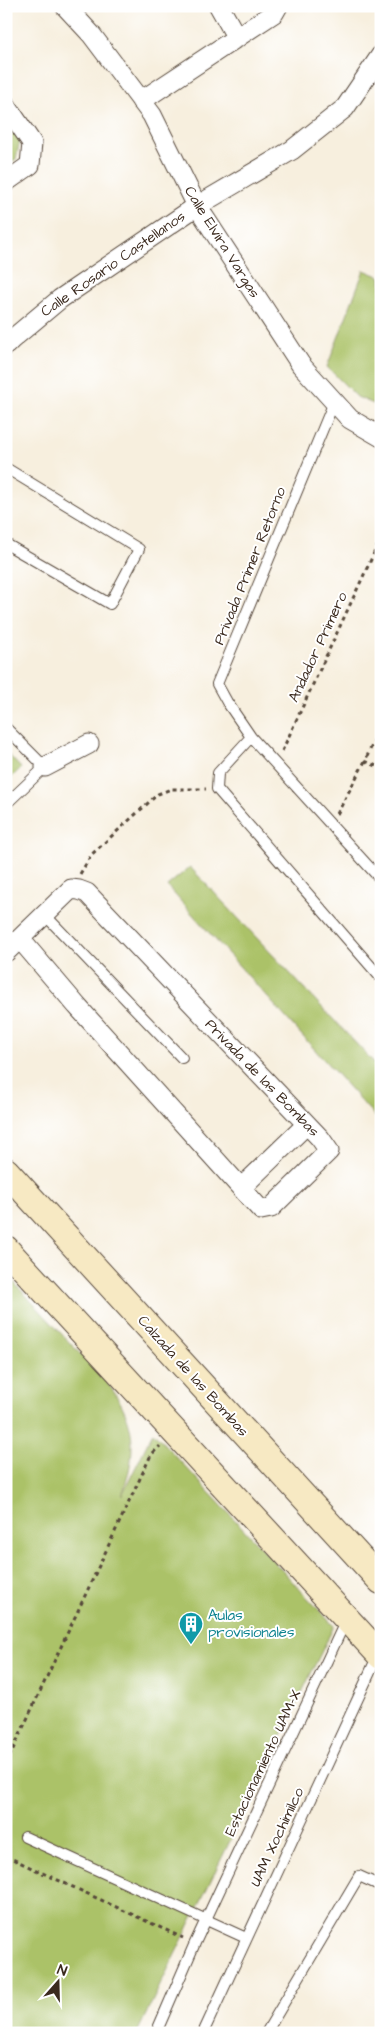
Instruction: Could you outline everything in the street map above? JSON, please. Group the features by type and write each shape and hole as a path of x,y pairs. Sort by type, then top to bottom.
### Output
{"main road":[{"name":"Calzada de las Bombas","path":"6,1171 381,1582"},
{"path":"6,1249 380,1654"}],"street":[{"name":"Calle Elvira Vargas","path":"64,6 91,34 152,115 197,206 301,365 350,420 381,437"},
{"path":"219,6 237,38"},
{"path":"141,101 274,13 278,6"},
{"name":"Calle Rosario Castellanos","path":"6,345 60,299 197,206 292,150 345,108 381,55"},
{"path":"6,104 32,143 30,165 6,182"},
{"path":"45,767 89,744"},
{"name":"Privada de las Bombas","path":"70,889 86,893 329,1151 271,1208 261,1210 76,1006 13,945 45,915 70,889"},
{"path":"241,1188 306,1125"}],"lane":[{"name":"Privada Primer Retorno","path":"334,402 217,684 251,737 381,880"},
{"path":"6,468 139,549 110,604 6,544"},
{"path":"6,728 45,767 6,804"},
{"path":"251,737 218,773 217,789 381,978"},
{"path":"45,915 182,1058"},
{"name":"Estacionamiento UAM-X","path":"156,2033 195,1943 347,1619"},
{"name":"UAM Xochimilco","path":"204,2033 246,1938 380,1654"},
{"path":"25,1837 246,1938"},
{"path":"266,2033 359,1876 381,1886"}],"path":[{"name":"Andador Primero","path":"276,765 381,538"},
{"path":"330,826 365,761 381,725"},
{"path":"365,761 381,768"},
{"path":"70,889 92,854 158,794 171,788 217,789"},
{"path":"6,1764 151,1454 175,1432"},
{"path":"6,1856 195,1943"}],"green space":[{"path":"6,123 20,140 16,159 6,166"},
{"path":"364,270 381,277 381,407 357,397 327,367"},
{"path":"6,752 21,768 6,783"},
{"path":"190,867 381,1070 381,1123 167,886"},
{"path":"6,1274 109,1385 125,1412 132,1438 132,1451 122,1495 153,1432 334,1626 137,2033 6,2033"}],"place":[{"name":"Aulas provisionales","path":"191,1645"}]}
